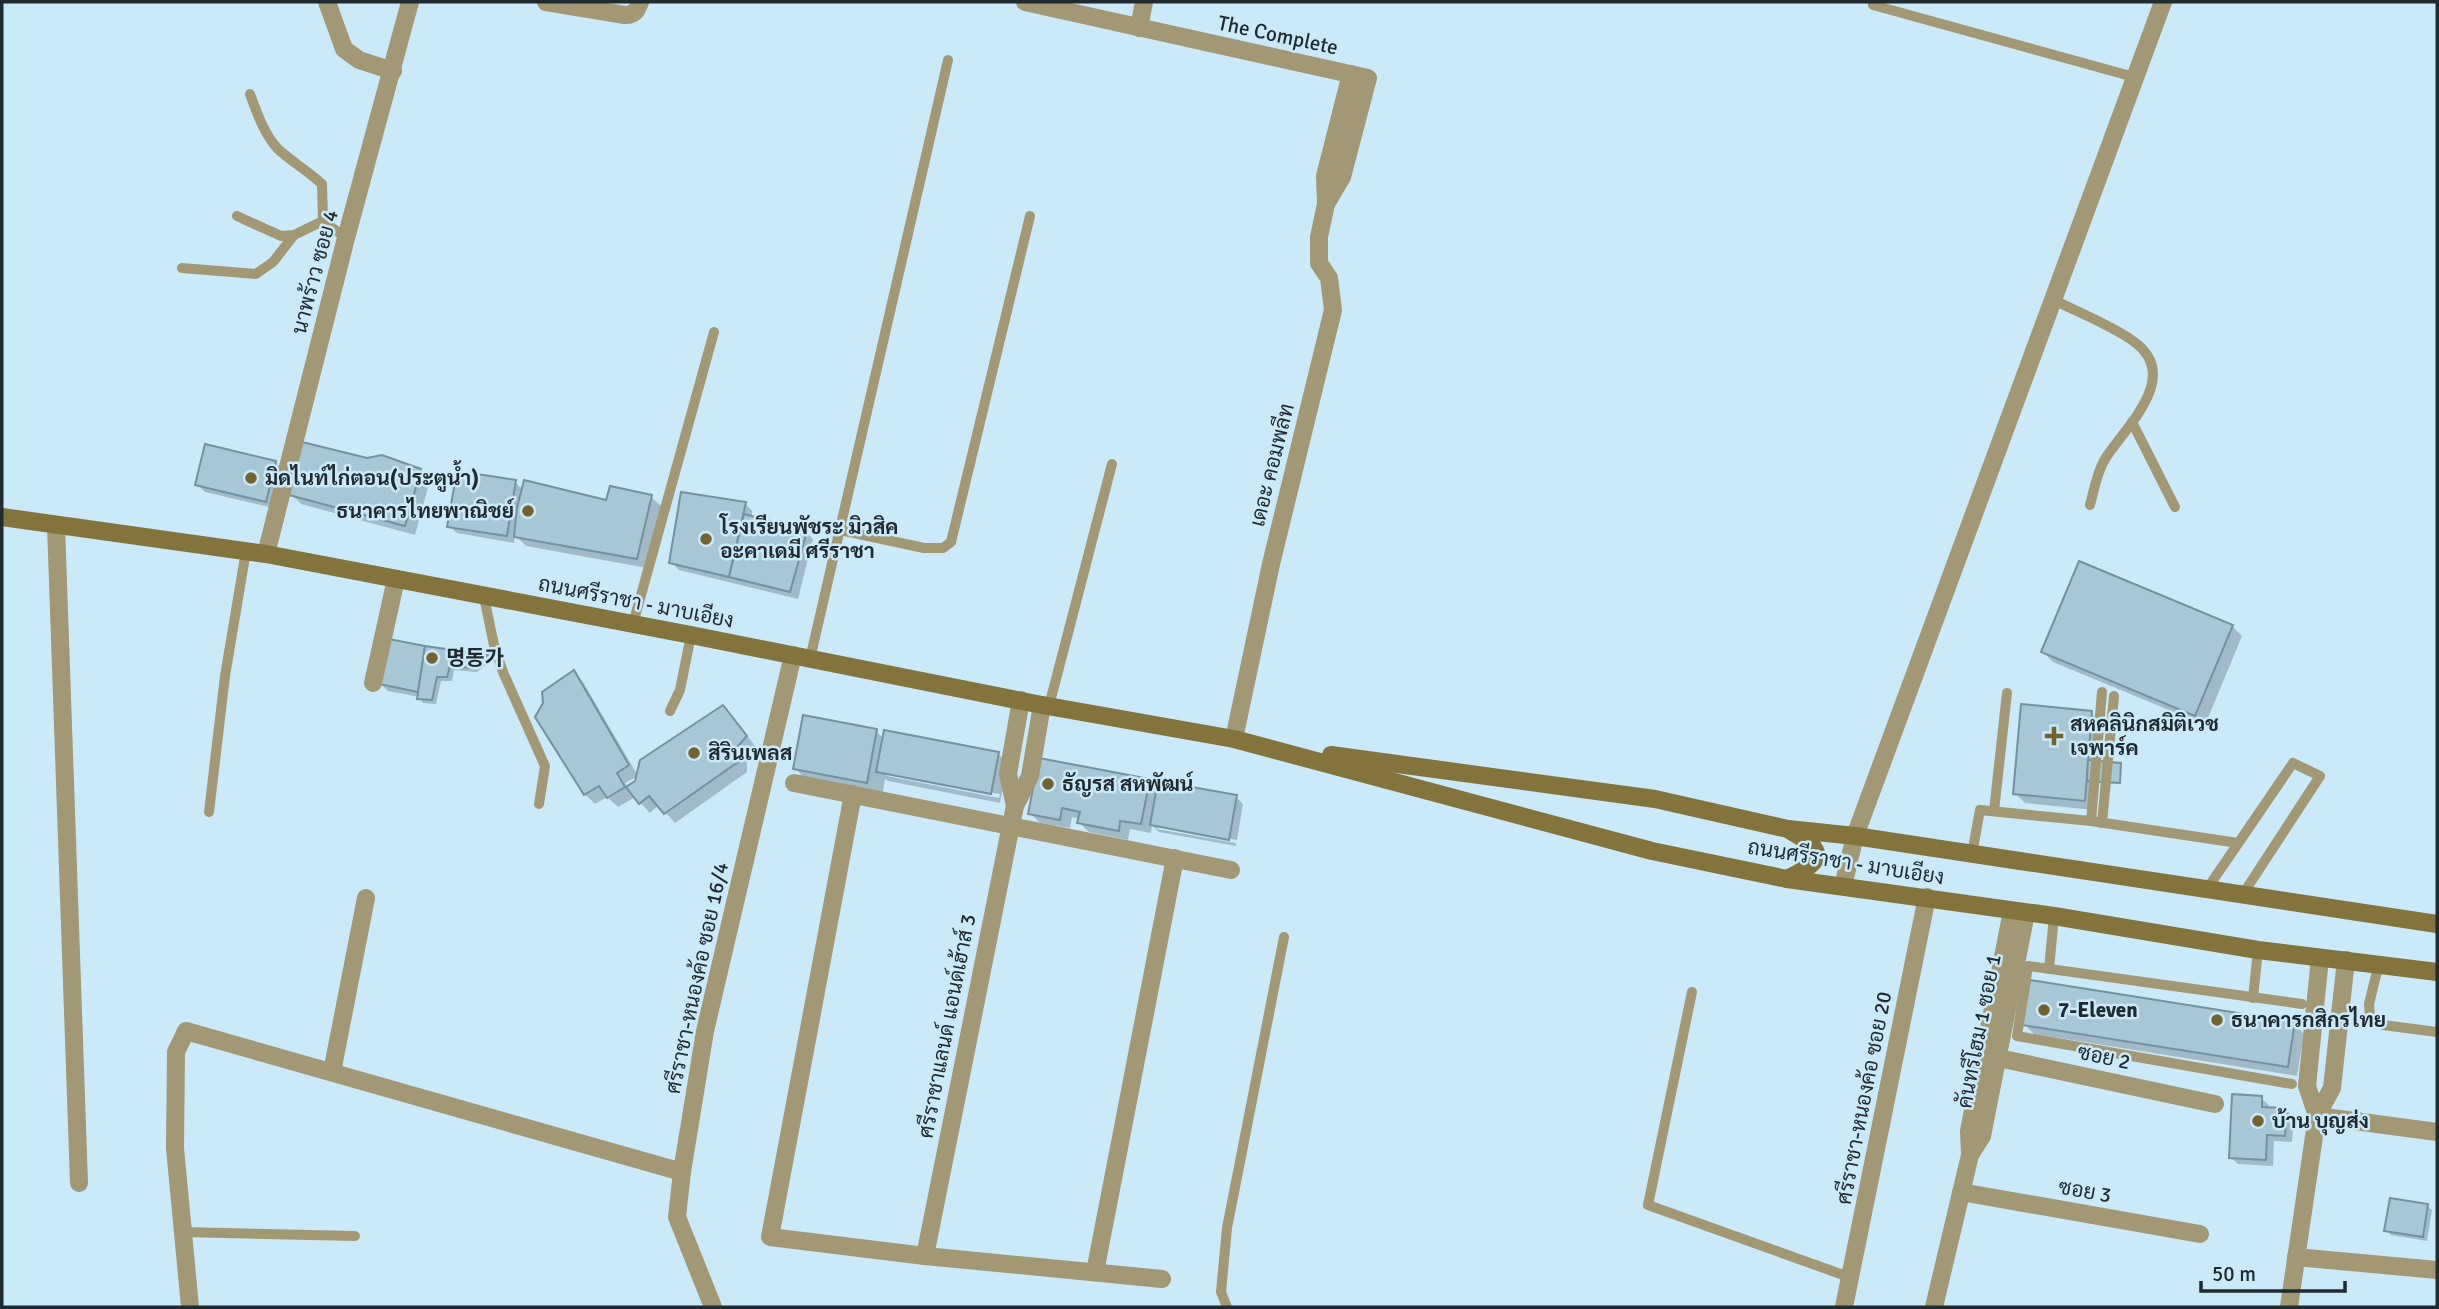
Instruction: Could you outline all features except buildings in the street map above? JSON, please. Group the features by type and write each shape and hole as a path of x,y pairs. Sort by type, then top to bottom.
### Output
{"main road":[{"name":"ถนนศรีราชา - มาบเอียง","path":"2,517 266,554 1046,706 1234,738 1652,851 1787,879 2054,916 2258,950 2437,972"},
{"name":"ถนนศรีราชา - มาบเอียง","path":"1259,745 1656,799 1788,829 1855,836 2437,923"},
{"path":"1787,879 1811,867 1816,860 1816,850 1809,840 1788,829"}],"street":[{"path":"327,2 344,49 359,60 393,71"},
{"name":"นาพร้าว ซอย 4","path":"266,554 346,238 410,2"},
{"path":"546,2 625,15 632,15 637,11 640,2"},
{"name":"The Complete","path":"1025,2 1359,76 1325,176 1326,204"},
{"path":"1139,28 1144,2"},
{"path":"1843,886 1855,836 2163,2"},
{"name":"เดอะ คอมพลีท","path":"1234,738 1271,564 1333,310 1329,278 1319,263 1319,237 1326,204"},
{"path":"56,525 79,1183"},
{"path":"373,683 396,579"},
{"name":"ศรีราชา-หนองค้อ ซอย 16/4","path":"713,1307 677,1217 682,1172 705,1031 802,657"},
{"name":"ศรีราชาแลนด์ แอนด์เฮ้าส์ 3","path":"1015,806 1008,774 1021,701"},
{"name":"ศรีราชาแลนด์ แอนด์เฮ้าส์ 3","path":"925,1256 1015,806 1030,776 1046,706"},
{"path":"794,783 1231,870"},
{"path":"853,794 770,1237 925,1256 1161,1279"},
{"path":"1095,1272 1175,858"},
{"name":"ศรีราชา-หนองค้อ ซอย 20","path":"1844,1307 1927,897"},
{"path":"332,1072 366,898"},
{"name":"คันทรีโฮม 1 ซอย 1","path":"1934,1307 1970,1155 1982,1136 1991,1057 2019,912"},
{"path":"2317,1116 2307,1086 2320,958"},
{"path":"2289,1307 2317,1116 2332,1088 2346,960"},
{"path":"190,1307 175,1148 176,1052 186,1031 682,1172"},
{"name":"ซอย 2","path":"1991,1057 2214,1104"},
{"path":"2317,1116 2437,1132"},
{"name":"ซอย 3","path":"1961,1192 2200,1234"},
{"path":"2296,1257 2437,1270"}],"lane":[{"path":"1874,2 1873,5 2134,77"},
{"path":"802,657 840,530 948,61"},
{"path":"250,94 264,129 278,149 322,184 323,220"},
{"path":"237,216 281,236 294,235 323,220"},
{"path":"840,530 924,548 943,548 951,542 1030,216"},
{"path":"323,220 346,238"},
{"path":"182,268 256,274 273,262 294,235"},
{"path":"2052,299 2135,342 2152,363 2154,384 2132,422 2103,462 2090,505"},
{"path":"633,624 714,332"},
{"path":"2132,422 2175,507"},
{"path":"1046,706 1112,464"},
{"path":"209,812 225,676 246,551"},
{"path":"484,597 503,672 545,766 539,804"},
{"path":"670,711 680,690 691,635"},
{"path":"1994,811 2007,692"},
{"path":"2096,822 2102,692"},
{"path":"2096,822 2114,696"},
{"path":"2207,889 2293,763 2320,776 2243,894"},
{"path":"1972,853 1979,810 2096,822 2238,843"},
{"path":"2049,969 2054,916"},
{"path":"1227,1307 1221,1292 1227,1228 1283,937"},
{"path":"2253,998 2258,950"},
{"path":"2379,963 2369,1004 2370,1017 2383,1025 2437,1032"},
{"path":"2292,1084 2017,1036 2028,966 2302,1004"},
{"path":"1692,992 1648,1205 1849,1277"},
{"path":"183,1232 355,1236"}],"place":[{"name":"มิดไนท์ไก่ตอน(ประตูน้ำ)","path":"251,478"},
{"name":"ธนาคารไทยพาณิชย์","path":"528,511"},
{"name":"โรงเรียนพัชระ มิวสิค อะคาเดมี ศรีราชา","path":"706,539"},
{"name":"명동가","path":"432,658"},
{"name":"สหคลินิกสมิติเวช เจพาร์ค","path":"2054,736"},
{"name":"สิรินเพลส","path":"694,753"},
{"name":"ธัญรส สหพัฒน์","path":"1048,784"},
{"name":"7-Eleven","path":"2044,1010"},
{"name":"ธนาคารกสิกรไทย","path":"2217,1020"},
{"name":"บ้าน บุญส่ง","path":"2258,1121"}]}
